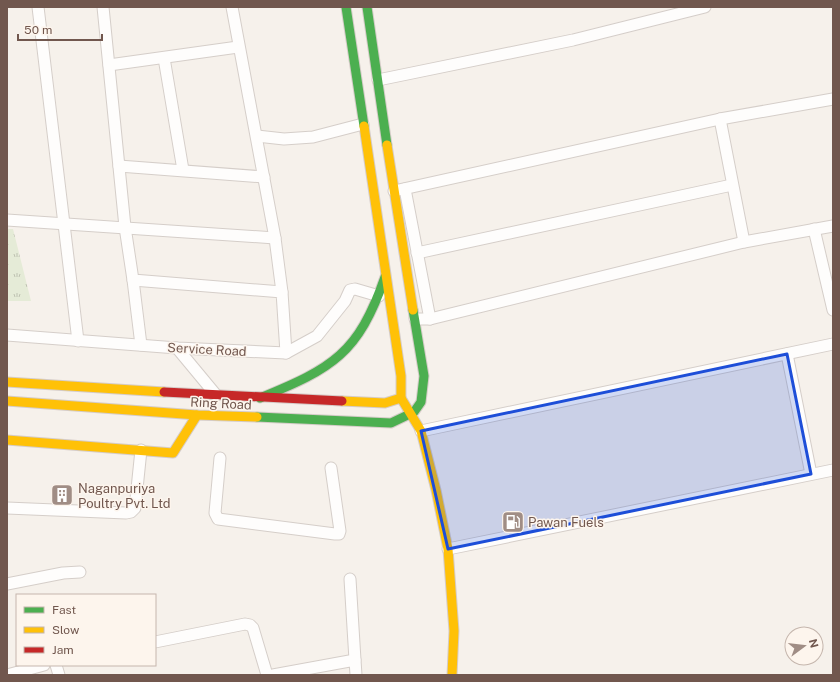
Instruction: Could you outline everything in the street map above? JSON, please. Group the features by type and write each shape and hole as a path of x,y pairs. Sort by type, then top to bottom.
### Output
{"main road":[{"path":"346,7 385,277 401,376 401,398 413,415 421,431 436,490 448,550 454,631 452,675"},
{"path":"367,7 394,191 424,376 424,398 413,415"},
{"path":"259,398 296,383 326,368 348,349 364,330 376,305 385,277"},
{"name":"Ring Road","path":"7,382 259,398 385,403 401,398"},
{"name":"Ring Road","path":"7,401 197,415 391,423 413,415"},
{"path":"7,440 173,453 197,415"}],"street":[{"path":"38,7 78,340"},
{"path":"103,7 125,227 141,345"},
{"path":"232,7 238,47 257,136 275,238 282,292 286,353 317,336 345,302 350,290 355,289 379,296"},
{"path":"378,80 573,40 685,10 705,7"},
{"path":"109,65 238,47"},
{"path":"164,58 184,170"},
{"path":"394,191 720,119 833,99"},
{"path":"720,119 744,242"},
{"path":"257,136 284,139 314,137 363,124"},
{"path":"119,166 264,177"},
{"path":"417,252 732,185"},
{"path":"405,189 430,319"},
{"path":"7,220 275,238"},
{"path":"415,319 430,319 744,242 833,226"},
{"path":"814,229 833,310"},
{"path":"133,280 282,292"},
{"name":"Service Road","path":"7,335 176,348 286,353"},
{"path":"421,431 833,344"},
{"path":"176,348 216,396"},
{"path":"787,354 811,474"},
{"path":"7,508 126,514 132,512 135,508 141,450"},
{"path":"220,458 215,513 218,519 339,534 340,531 331,468"},
{"path":"448,550 833,470"},
{"path":"7,584 63,572 80,572"},
{"path":"350,579 356,675"},
{"path":"156,642 250,624 253,628 267,675"},
{"path":"273,675 355,660"},
{"path":"7,675 40,666"}],"highlighted area":[{"path":"787,354 811,474 448,549 421,431"}],"green space":[{"path":"7,229 13,229 31,301 7,301"}],"traffic: fast":[{"path":"346,7 364,126"},
{"path":"367,7 387,145"},
{"path":"260,398 307,377 325,367 340,355 353,341 364,324 375,303 385,277"},
{"path":"257,417 391,423 414,412 421,402 424,376 413,310"}],"traffic: slow":[{"path":"342,401 385,403 401,398 401,376 364,126"},
{"path":"387,145 413,310"},
{"path":"7,382 164,392"},
{"path":"401,398 421,431 436,490 448,549 454,631 452,675"},
{"path":"7,401 197,415 257,417"},
{"path":"7,440 173,453 197,415"}],"traffic: jam":[{"path":"164,392 342,401"}],"place":[{"name":"Naganpuriya Poultry Pvt. Ltd","path":"62,495"},
{"name":"Pawan Fuels","path":"513,522"}]}
